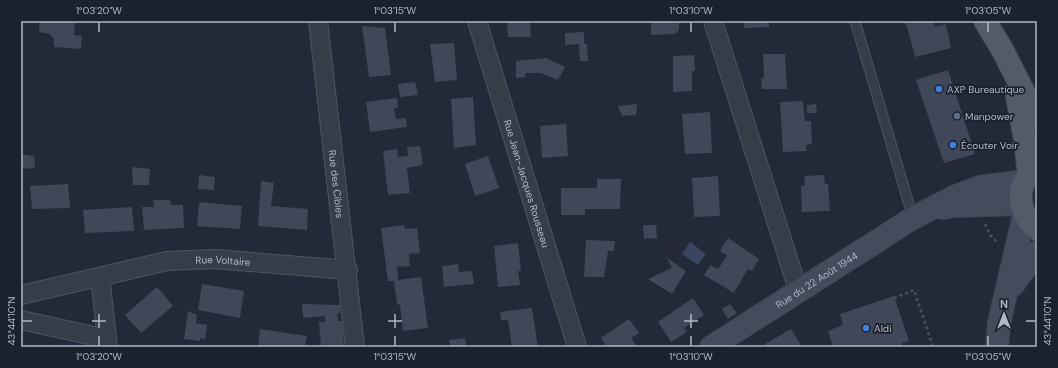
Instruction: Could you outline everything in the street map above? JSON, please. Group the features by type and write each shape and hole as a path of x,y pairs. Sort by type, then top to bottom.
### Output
{"main road":[{"path":"985,21 1002,49 1037,118"},
{"path":"1012,70 1030,176 1021,193 1027,216"}],"street":[{"name":"Rue des Cibles","path":"318,21 348,270 355,347"},
{"name":"Rue Jean-Jacques Rousseau","path":"477,21 577,347"},
{"path":"713,21 798,290"},
{"name":"Rue du 22 Août 1944","path":"711,347 798,290 918,215 956,196 980,187 1030,176"},
{"name":"Rue du 22 Août 1944","path":"918,215 955,206 1027,216"},
{"path":"997,347 1005,296 1027,216"},
{"path":"1005,296 1037,252"},
{"name":"Rue Voltaire","path":"21,295 167,261 215,258 348,270"},
{"path":"21,320 108,343 100,277"}],"lane":[{"path":"855,21 918,215"}],"path":[{"path":"983,221 990,235 999,244"},
{"path":"894,298 914,290 933,347"}],"water":[{"path":"690,242 706,254 698,265 682,254"}],"building":[{"path":"40,21 75,21 74,35 82,36 81,49 54,47 54,39 50,34 39,32"},
{"path":"507,21 530,21 531,37 508,37"},
{"path":"651,21 679,21 679,30 675,34 651,35"},
{"path":"744,21 769,21 769,27 744,28"},
{"path":"903,21 934,21 935,27 946,24 951,48 915,57 907,26"},
{"path":"362,26 385,28 391,75 369,77"},
{"path":"584,32 584,44 587,44 588,61 580,61 579,44 565,45 565,33"},
{"path":"454,43 457,80 435,82 430,44"},
{"path":"763,54 785,54 787,89 762,89 761,78 764,78"},
{"path":"694,55 695,71 692,71 692,91 673,92 673,56"},
{"path":"546,58 565,67 558,80 541,73 525,73 525,77 516,78 516,61"},
{"path":"948,70 975,154 944,163 916,80"},
{"path":"415,82 418,95 400,97 398,84"},
{"path":"473,97 476,145 454,148 451,99"},
{"path":"397,98 398,108 394,108 396,119 406,118 407,127 370,132 366,102"},
{"path":"803,101 805,121 811,121 812,144 806,145 807,151 783,152 780,102"},
{"path":"637,104 636,115 622,116 618,106"},
{"path":"816,104 817,113 807,113 807,105"},
{"path":"710,112 712,153 685,154 682,114"},
{"path":"566,124 568,156 542,158 540,126"},
{"path":"420,146 423,165 407,168 410,193 388,195 383,151 397,149 398,157 408,156 407,147"},
{"path":"21,154 34,156 35,168 21,169"},
{"path":"488,156 499,188 475,196 465,164"},
{"path":"132,167 150,169 149,185 133,185"},
{"path":"199,175 215,177 214,190 198,189"},
{"path":"824,175 825,184 828,184 830,211 802,212 801,186 805,185 804,176"},
{"path":"718,176 720,216 694,217 692,178"},
{"path":"597,179 621,179 620,209 585,209 585,215 561,215 561,188 597,188"},
{"path":"261,181 274,183 271,206 308,209 307,230 258,226"},
{"path":"68,184 70,208 32,209 30,186"},
{"path":"153,200 170,200 171,205 183,205 184,228 144,230 142,207 154,207"},
{"path":"199,202 242,206 240,229 197,226"},
{"path":"132,207 134,231 85,233 83,210"},
{"path":"404,225 405,229 417,228 420,253 409,254 410,266 397,267 398,280 421,277 428,328 403,331 400,305 397,304 394,281 388,281 381,228"},
{"path":"643,225 656,225 657,238 644,239"},
{"path":"728,238 759,259 752,271 748,269 734,293 704,275 710,265 718,269 727,256 720,251"},
{"path":"586,240 615,241 614,251 608,251 604,277 584,277"},
{"path":"518,243 521,271 518,271 520,285 498,287 494,246"},
{"path":"667,258 686,271 672,294 648,279 672,268"},
{"path":"458,264 459,272 472,271 474,284 444,287 442,266"},
{"path":"202,284 244,291 240,318 198,310"},
{"path":"157,287 173,306 141,333 125,315"},
{"name":"Aldi","path":"894,296 909,341 902,343 903,347 833,347 828,331 843,325 840,314"},
{"path":"693,298 704,315 684,328 687,332 671,342 658,322"},
{"path":"302,304 340,305 340,313 337,313 338,321 342,321 344,347 321,347 319,322 325,322 325,316 303,318"},
{"path":"730,304 737,313 728,319 722,309"},
{"path":"532,308 538,347 512,347 508,320 501,320 500,312"},
{"path":"188,311 197,315 196,323 207,325 205,339 200,338 200,341 184,339"},
{"path":"629,319 639,333 631,338 637,347 607,347 601,338"},
{"path":"260,329 307,336 305,347 258,347"},
{"path":"791,329 802,347 767,347 765,344"},
{"path":"465,338 466,347 450,347 449,340"}],"place":[{"name":"AXP Bureautique","path":"939,89"},
{"name":"Manpower","path":"957,116"},
{"name":"Écouter Voir","path":"953,145"},
{"name":"Aldi","path":"866,328"}]}
